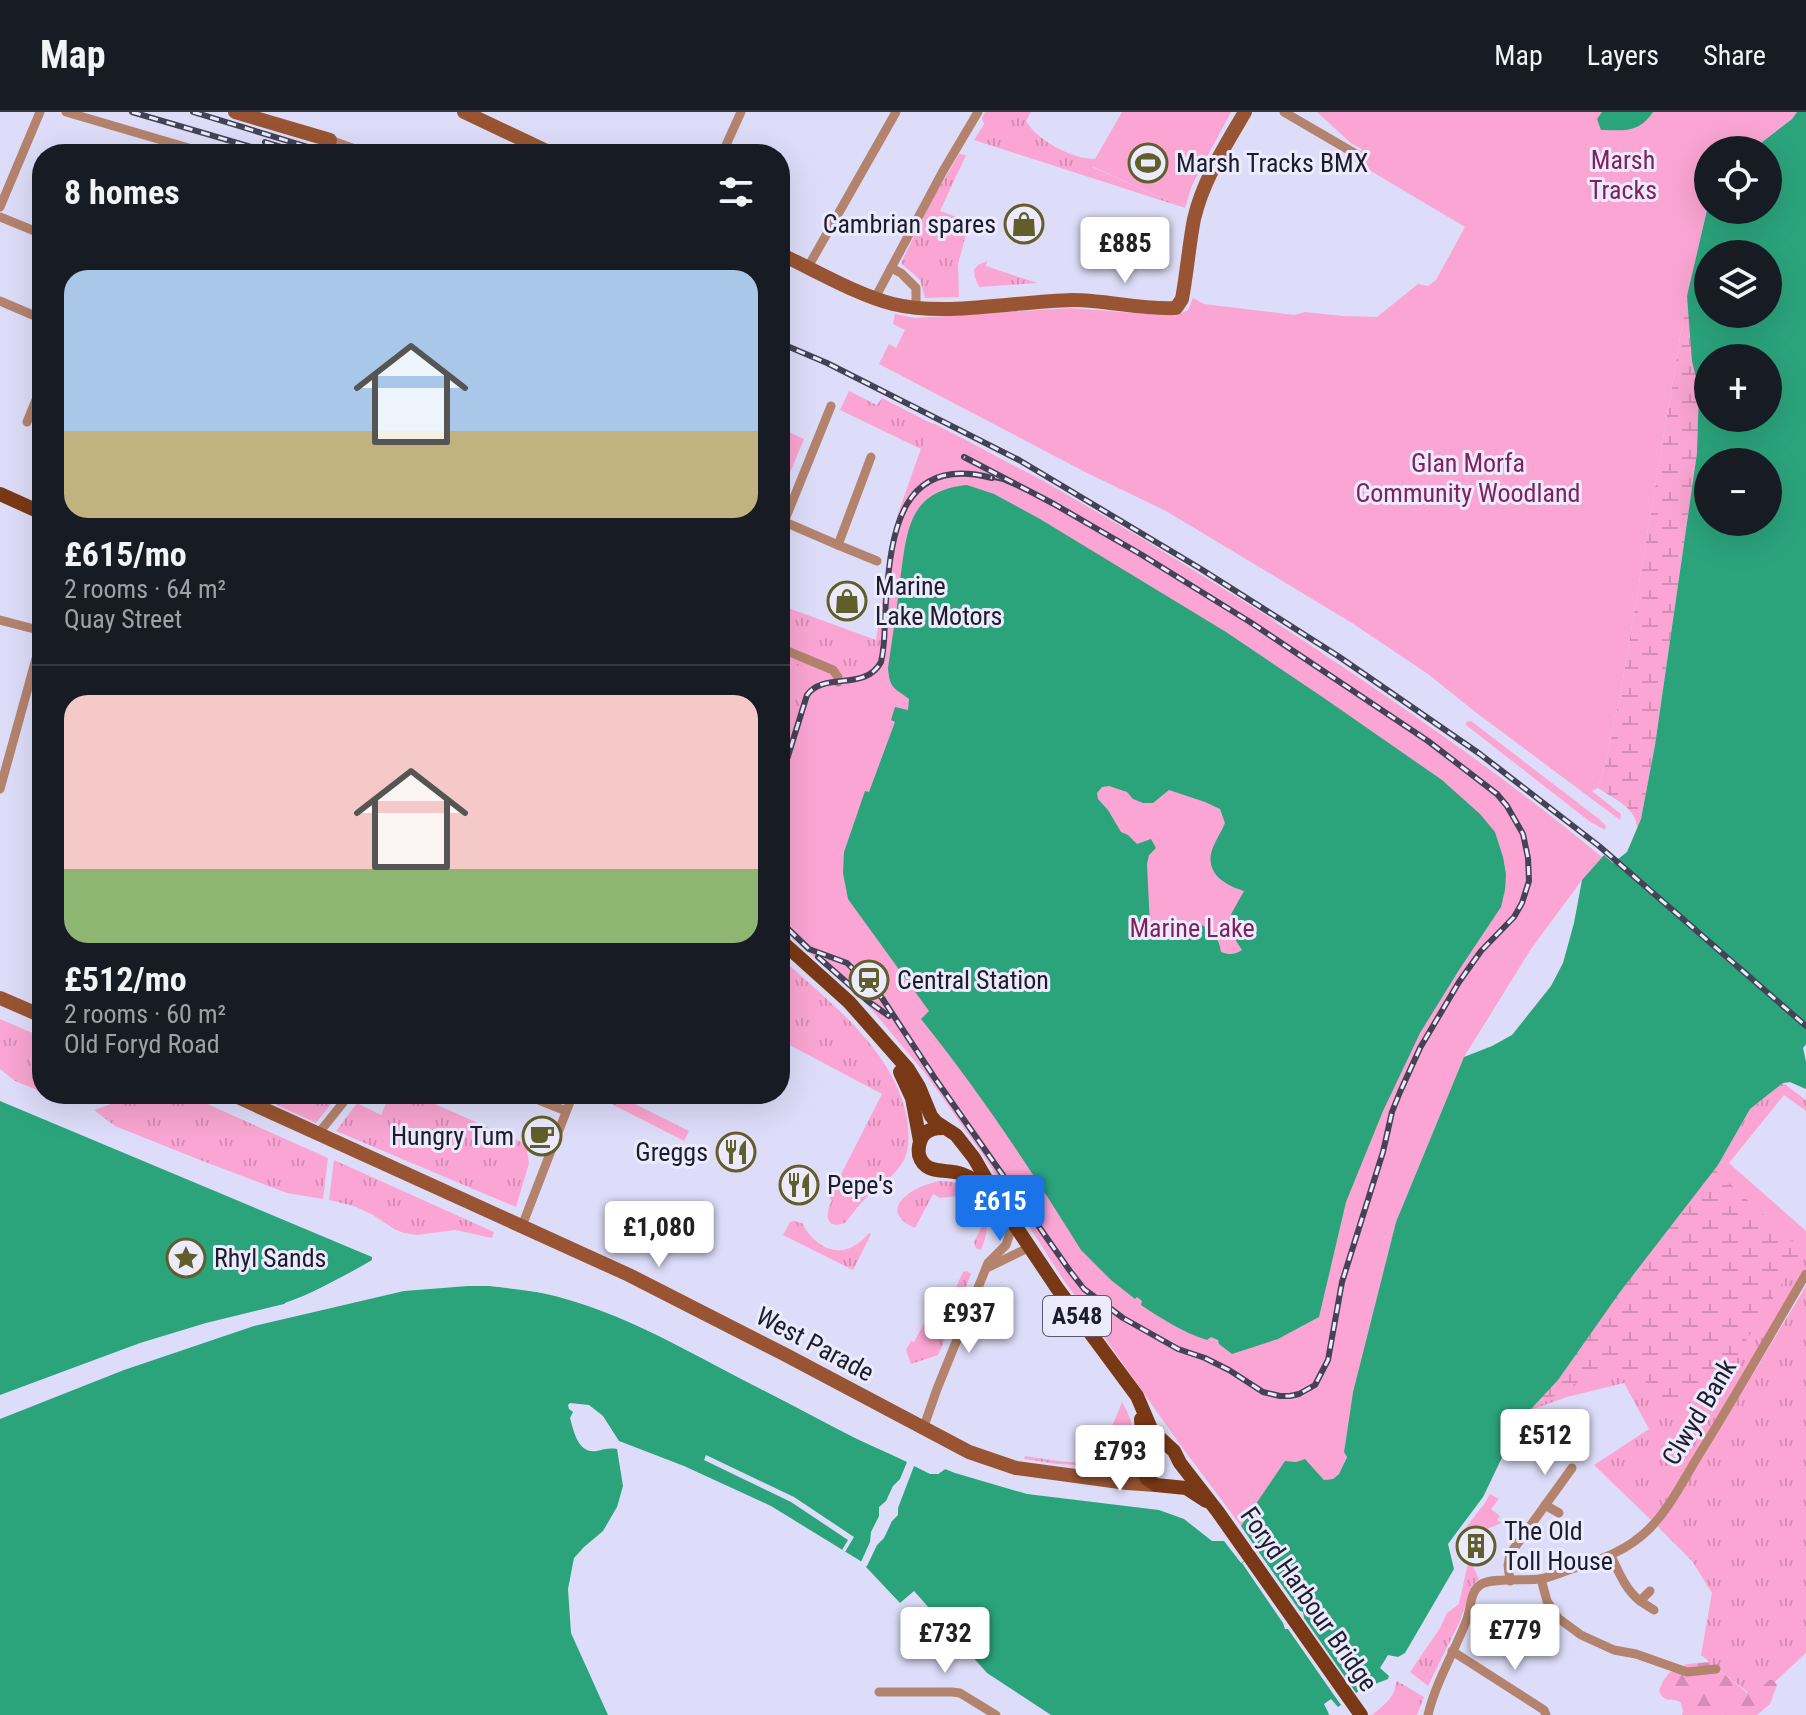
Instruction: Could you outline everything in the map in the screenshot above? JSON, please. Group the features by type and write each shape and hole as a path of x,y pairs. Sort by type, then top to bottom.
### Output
{"main road":[{"path":"235,112 323,144"},
{"path":"464,112 487,117 535,144"},
{"path":"790,259 875,298 916,307 936,309 1071,300 1176,308 1182,299 1194,219 1203,190 1245,112"},
{"path":"0,494 32,508"},
{"path":"790,949 849,1002 908,1069 931,1116 960,1140 960,1159 952,1168 932,1170 923,1163 912,1098 885,1043"},
{"path":"0,998 32,1011"},
{"name":"West Parade","path":"253,1104 629,1275 969,1452 1016,1468 1159,1485"},
{"path":"920,1141 930,1130 944,1128"},
{"name":"A548","path":"960,1140 1030,1247 1127,1383 1142,1406 1152,1431 1177,1455 1218,1512"},
{"name":"A548","path":"946,1171 972,1178 1000,1203"},
{"name":"A548","path":"1127,1383 1142,1422 1141,1465 1144,1475 1151,1483 1186,1488 1218,1512"},
{"path":"1142,1459 1151,1448 1164,1446 1171,1449"},
{"name":"West Parade","path":"1076,1476 1124,1473 1142,1459"},
{"path":"1159,1485 1168,1484 1178,1475 1180,1463"},
{"name":"Foryd Harbour Bridge","path":"1218,1512 1361,1715"}],"street":[{"path":"0,207 3,190 40,112"},
{"path":"66,112 175,144"},
{"path":"727,144 741,112"},
{"path":"808,267 896,112"},
{"path":"875,298 978,112"},
{"path":"1284,112 1361,157"},
{"path":"0,217 32,230"},
{"path":"891,268 916,288 916,307"},
{"path":"0,301 32,315"},
{"path":"790,504 831,406"},
{"path":"27,422 32,410"},
{"path":"838,545 871,457"},
{"path":"790,528 877,561"},
{"path":"0,620 32,631"},
{"path":"790,652 833,670 838,682"},
{"path":"0,789 32,671"},
{"path":"318,1134 342,1104"},
{"path":"549,1104 566,1111"},
{"path":"522,1226 569,1104"},
{"path":"923,1429 986,1269 991,1259 1006,1245 1011,1218"},
{"path":"986,1269 1030,1247"},
{"name":"Clwyd Bank","path":"1452,1651 1468,1618 1477,1587 1483,1583 1541,1579 1611,1556 1653,1526 1806,1274"},
{"path":"1510,1581 1510,1554 1572,1468"},
{"path":"1545,1505 1559,1513"},
{"path":"1611,1556 1633,1595 1654,1610"},
{"path":"1541,1579 1547,1601 1558,1618 1581,1635 1614,1650 1636,1654 1687,1672 1716,1669"},
{"path":"1640,1601 1650,1591"},
{"path":"1428,1715 1452,1651 1544,1710 1546,1715"},
{"path":"879,1692 960,1693 996,1715"}],"green space":[{"path":"985,112 1031,112 1026,121 1047,142 1076,156 1095,159 1092,167 1185,208 974,140 984,124 982,118"},
{"name":"Marsh Tracks BMX","path":"1122,112 1231,112 1192,185 1185,208 1091,166"},
{"name":"Glan Morfa Community Woodland","path":"1317,112 1797,112 1770,136 1694,136 1694,224 1704,224 1700,240 1694,240 1694,266 1623,679 1608,754 1598,788 1592,791 1621,814 1620,820 1428,674 1352,623 1166,511 879,364 889,344 896,348 905,330 893,324 895,314 915,318 1070,308 1175,316 1188,310 1193,298 1204,304 1294,315 1305,312 1377,317 1418,284 1428,286 1436,280 1465,227 1354,161 1362,149 1352,144"},
{"path":"959,154 966,155 940,211 962,219 967,231 958,264 959,297 925,298 920,280 901,263"},
{"path":"1704,224 1708,224 1708,240 1700,240"},
{"path":"987,261 986,266 1037,283 979,287 974,270"},
{"path":"1694,266 1694,328 1708,328 1708,344 1694,344 1694,432 1699,432 1698,448 1694,448 1694,474 1655,745 1637,829 1629,810 1598,788 1623,679"},
{"path":"849,391 877,405 882,398 1042,480 1277,622 906,500 897,517 921,449 840,410"},
{"name":"Marine Lake","path":"933,423 1090,509 1193,570 1293,634 1475,759 1602,857 1531,949 1464,1057 1396,1222 1353,1392 1344,1451 1347,1456 1339,1474 1333,1479 1324,1480 1305,1459 1287,1461 1241,1526 1063,1279 981,1152 925,1073 867,1004 790,936 790,733 811,669 790,661 790,647 833,663 846,679 861,677 875,668 881,656 883,595 897,517"},
{"path":"790,433 804,439 790,473"},
{"path":"883,595 883,636 876,666 865,675 846,679 833,663 790,647 790,609 876,640"},
{"path":"790,661 831,676 790,748"},
{"path":"1471,721 1599,819 1606,826 1605,830 1589,821 1466,725"},
{"path":"790,966 844,1015 877,1052 900,1095 907,1118 908,1145 901,1165 845,1223 834,1224 828,1219 832,1200 829,1198 882,1094 790,1045"},
{"path":"0,1019 32,1033 32,1088 15,1081 0,1069"},
{"path":"1806,1028 1803,1048 1806,1089 1790,1082 1783,1083 1750,1109 1715,1170 1793,1242 1799,1257 1717,1387 1687,1409 1674,1408 1636,1373 1617,1367 1594,1369 1531,1410 1519,1422 1483,1497 1466,1480"},
{"path":"1783,1083 1806,1100 1806,1111 1784,1095 1729,1163 1806,1231 1806,1268 1682,1475 1651,1520 1594,1465 1649,1429 1624,1383 1567,1397 1531,1410 1718,1165 1750,1109"},
{"path":"111,1104 207,1104 328,1158 323,1199 287,1193 200,1160 115,1126 94,1110"},
{"path":"275,1104 331,1104 316,1123"},
{"path":"356,1104 381,1115 386,1104 435,1104 526,1144 529,1163 516,1207 336,1131"},
{"path":"612,1104 635,1104 689,1131 684,1141"},
{"path":"334,1160 494,1232 492,1238 455,1230 417,1235 404,1233 354,1206 329,1200"},
{"path":"940,1181 966,1186 982,1202 987,1224 981,1250 976,1248 974,1242 984,1222 979,1208 957,1196 940,1198 933,1194 915,1228 903,1221 898,1213 898,1206 910,1193"},
{"path":"790,1222 802,1223 816,1241 833,1250 851,1247 871,1234 853,1270 783,1235"},
{"path":"963,1272 971,1274 950,1326 938,1321 935,1328 947,1334 938,1355 911,1364 906,1350 911,1341 914,1342 927,1318 934,1322 943,1306 947,1307"},
{"path":"1806,1286 1806,1653 1756,1699 1701,1655 1712,1593 1692,1561 1658,1527"},
{"path":"1122,1402 1134,1433 1134,1446 1120,1467 1024,1459 1025,1456 1097,1464"},
{"path":"1490,1494 1499,1499 1491,1509 1500,1516 1497,1520 1502,1523 1471,1535 1464,1530"},
{"path":"1468,1563 1479,1579 1472,1586 1460,1621 1428,1686 1410,1672 1447,1613 1459,1604"},
{"path":"1710,1662 1747,1693 1758,1692 1769,1680 1773,1680 1777,1685 1770,1704 1757,1715 1682,1715 1681,1703 1661,1695 1659,1691 1663,1681 1670,1672 1687,1664"},
{"path":"1397,1681 1424,1697 1417,1715 1372,1715 1390,1699"}],"shaded area":[{"path":"1602,112 1653,112 1636,127 1601,130 1597,119"},
{"path":"1797,112 1806,112 1806,1044 1803,1048 1806,1089 1790,1082 1783,1083 1750,1109 1718,1165 1620,1292 1558,1380 1519,1422 1483,1497 1448,1544 1454,1569 1405,1653 1398,1657 1388,1655 1380,1668 1389,1676 1388,1679 1356,1693 1345,1677 1329,1688 1341,1705 1338,1707 1331,1699 1324,1704 1328,1715 1051,1715 987,1673 914,1591 900,1603 867,1565 771,1506 684,1466 619,1441 603,1416 589,1405 570,1403 569,1409 573,1412 570,1418 581,1446 591,1451 617,1449 623,1486 617,1507 603,1531 574,1558 568,1589 571,1633 608,1715 0,1715 0,1101 372,1257 372,1260 340,1278 285,1303 283,1311 436,1287 488,1286 558,1297 622,1319 855,1438 938,1474 945,1469 1027,1494 1159,1510 1184,1519 1212,1541 1224,1541 1241,1563 1258,1551 1241,1526 1285,1461 1305,1459 1324,1480 1333,1479 1339,1474 1347,1457 1344,1452 1353,1392 1396,1222 1464,1057 1512,1035 1551,986 1563,963 1582,880 1604,855 1613,863 1627,852 1641,819 1655,745 1694,474 1694,536 1782,536 1782,448 1697,448 1698,432 1782,432 1782,344 1694,344 1694,369 1687,296 1694,266 1694,328 1782,328 1782,240 1700,240 1704,224 1782,224 1782,136 1770,136"},
{"name":"Marine Lake","path":"967,485 994,494 1226,632 1442,780 1495,832 1506,874 1501,907 1420,1033 1383,1111 1346,1202 1319,1317 1278,1339 1232,1354 1218,1340 1211,1337 1207,1340 1189,1333 1141,1305 1142,1301 1111,1280 1081,1250 1004,1132 921,1019 929,1011 848,899 843,873 844,852 865,791 869,792 895,722 891,720 895,707 908,710 909,699 896,690 888,668 908,531 921,505 947,489","holes":["1109,786 1127,792 1133,799 1153,803 1169,790 1220,809 1225,823 1212,850 1211,862 1220,879 1244,891 1230,920 1232,932 1242,950 1232,954 1221,952 1215,936 1202,925 1177,939 1152,940 1147,864 1149,855 1156,848 1151,839 1137,844 1121,832 1097,793 1102,787"]}],"pier":[{"path":"376,1259 344,1282 288,1307 436,1284 491,1282 546,1289 606,1308 648,1326 858,1435 931,1470 945,1469 938,1474 930,1474 914,1466 898,1515 867,1566 861,1562 879,1516 879,1507 900,1479 907,1462 646,1329 604,1311 545,1293 491,1286 404,1291 254,1326 124,1370 0,1419 0,1395 140,1343 284,1304"},
{"path":"706,1455 794,1497 854,1537 845,1552 842,1550 848,1540 791,1502 704,1460"},
{"path":"1258,1551 1345,1677 1329,1688 1288,1629 1285,1629 1242,1563"}],"tram line":[{"path":"790,750 807,695 814,688 865,676 881,662 889,571 907,501 924,484 944,476 967,473 1003,481 1054,504 1142,555 1250,622 1428,741 1497,794 1507,806 1523,834 1529,881 1527,893 1514,917 1481,951 1420,1048 1392,1112 1383,1152 1342,1282 1328,1360 1315,1385 1290,1396 1263,1392 1229,1370 1178,1349 1123,1318 1084,1289 882,998 847,963 809,949 790,931"}],"railway":[{"path":"132,112 241,144"},
{"path":"193,112 298,144"},
{"path":"265,142 272,144"},
{"path":"790,347 1019,460 1201,569 1338,656 1480,754 1599,846 1806,1026"},
{"path":"790,931 809,949 847,963 882,998 1084,1289 1123,1318 1178,1349 1229,1370 1263,1392 1290,1396 1315,1385 1328,1360 1342,1282 1383,1152 1392,1112 1420,1048 1459,982 1481,951 1514,917 1522,903 1529,881 1523,834 1497,794 1428,741 1250,622 1142,555 964,457"},
{"path":"790,750 807,695 814,688 865,676 881,662 892,549 907,505 920,488 938,477 962,474 992,478"},
{"path":"818,957 889,1016"}],"place":[{"name":"Marsh Tracks BMX","path":"1148,163"},
{"name":"Cambrian spares","path":"1024,224"},
{"name":"Marine Lake Motors","path":"847,601"},
{"name":"Central Station","path":"869,980"},
{"name":"Hungry Tum","path":"542,1136"},
{"name":"Greggs","path":"736,1152"},
{"name":"Pepe's","path":"799,1185"},
{"name":"Rhyl Sands","path":"186,1258"},
{"name":"The Old Toll House","path":"1476,1546"}],"park label":[{"name":"Marsh Tracks","path":"1623,175"}]}
